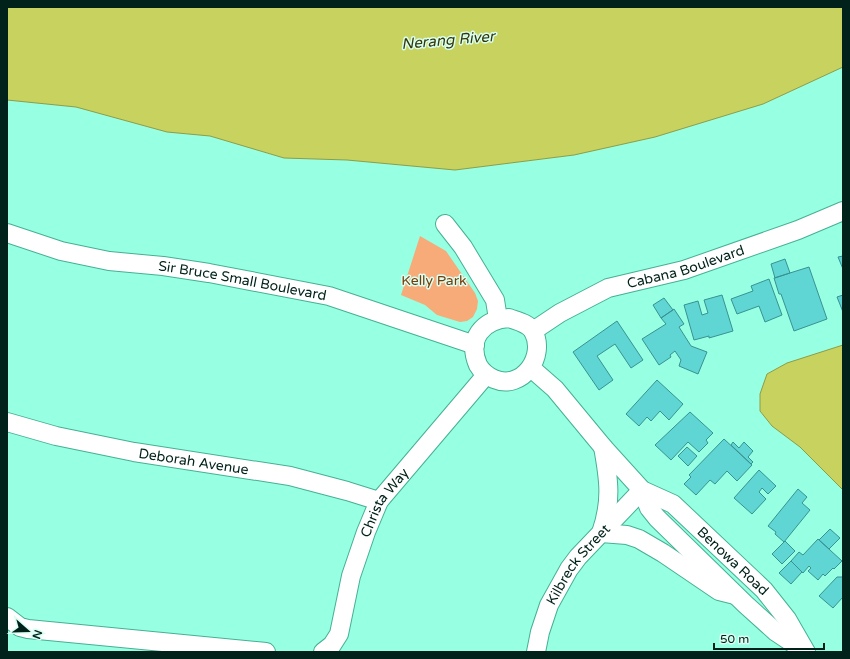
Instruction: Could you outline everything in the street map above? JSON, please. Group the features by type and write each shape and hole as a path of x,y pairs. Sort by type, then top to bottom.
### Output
{"street":[{"name":"Cabana Boulevard","path":"533,331 560,313 608,288 684,270 798,230 843,212"},
{"path":"445,224 463,247 495,300 498,319"},
{"name":"Sir Bruce Small Boulevard","path":"7,233 61,251 102,259 209,273 329,296 474,345"},
{"path":"509,318 519,321 533,331 537,347 536,358 527,373 517,379 507,381 498,380 486,375 480,368 475,356 474,345 476,338 482,329 498,319 509,318"},
{"name":"Benowa Road","path":"531,368 555,389 603,447 642,490 649,508 657,518 735,595 776,632 806,652"},
{"name":"Christa Way","path":"323,652 332,645 339,634 351,576 366,532 379,501 486,375"},
{"name":"Deborah Avenue","path":"7,422 56,436 134,452 290,476 379,501"},
{"path":"603,447 608,475 609,492 607,516 602,533 627,535 639,539 663,553 719,591 735,595"},
{"name":"Benowa Road","path":"642,490 673,504 764,590 787,620 806,652"},
{"name":"Kilbreck Street","path":"536,652 544,619 556,591 574,563 642,490"},
{"path":"7,617 20,627 28,629 266,652"}],"green space":[{"name":"Kelly Park","path":"420,236 446,251 475,293 478,301 477,309 473,317 467,321 460,322 437,315 425,305 401,295"}],"water":[{"name":"Nerang River","path":"7,7 843,7 843,67 763,104 655,137 574,155 455,170 347,160 284,158 210,136 167,132 76,107 7,100"},
{"path":"843,345 843,490 800,447 772,426 760,411 760,394 767,374 787,363"}],"building":[{"path":"843,256 843,269 838,257"},
{"path":"785,259 790,273 775,278 771,264"},
{"path":"809,267 827,319 794,331 774,278"},
{"path":"769,279 782,315 765,322 759,306 737,314 731,299 753,291 751,286"},
{"path":"722,295 733,331 709,338 709,336 694,340 684,305 698,301 702,315 708,313 704,300"},
{"path":"843,295 843,312 837,297"},
{"path":"664,298 673,310 661,318 653,305"},
{"path":"674,309 684,324 679,327 691,346 707,352 698,374 679,366 681,360 675,351 670,355 671,357 659,365 642,339 666,324 661,318"},
{"path":"617,321 643,360 631,368 615,344 597,356 613,380 599,390 573,352"},
{"path":"657,380 683,404 669,420 660,411 651,421 647,417 639,426 626,414"},
{"path":"690,412 713,433 706,440 708,443 699,452 688,442 671,460 655,445"},
{"path":"724,439 752,465 737,481 727,471 715,484 710,480 696,495 684,484 691,477 689,475"},
{"path":"733,442 739,448 744,442 753,451 748,457 753,462 751,464 731,445"},
{"path":"687,447 697,456 688,466 678,456"},
{"path":"759,470 776,486 768,494 762,488 759,492 766,499 752,514 734,498"},
{"path":"798,489 807,497 802,503 810,510 784,542 775,534 776,532 768,526"},
{"path":"830,529 840,538 829,549 819,540"},
{"path":"818,539 842,561 825,576 823,574 818,580 808,571 811,568 809,566 803,573 791,561 799,552 803,555"},
{"path":"785,541 795,551 782,564 772,554"},
{"path":"791,561 802,572 791,584 779,573"},
{"path":"837,577 843,577 843,597 833,608 819,596"}]}
